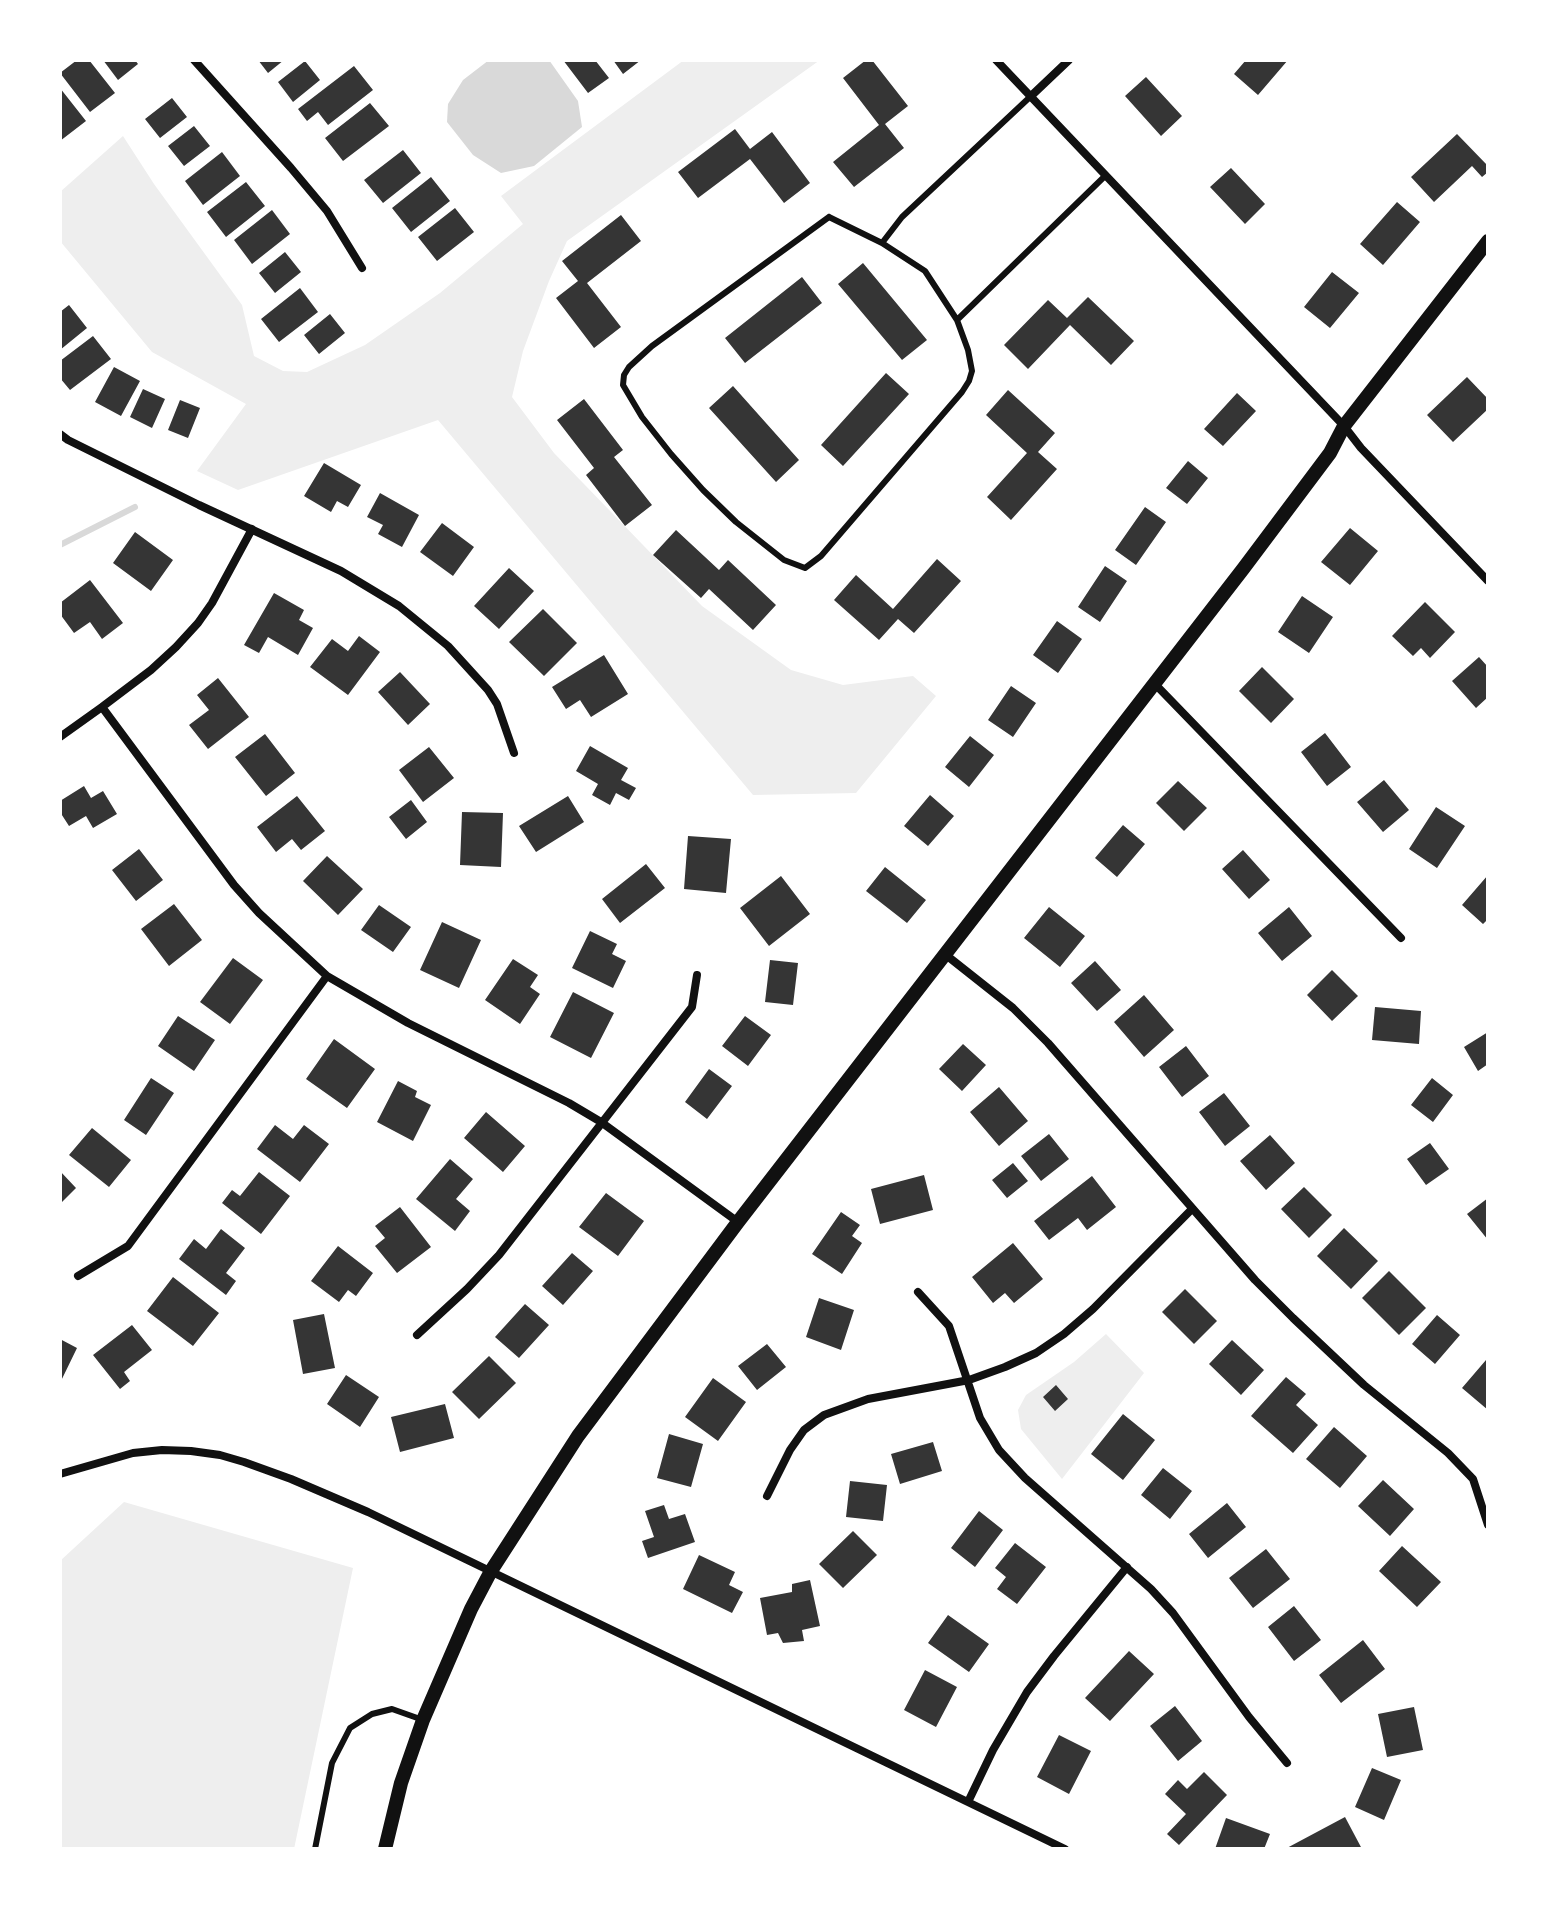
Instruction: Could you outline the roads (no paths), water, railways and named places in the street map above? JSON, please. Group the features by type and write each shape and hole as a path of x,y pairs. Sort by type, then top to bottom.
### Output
{"street":[{"path":"194,60 327,211 362,268"},
{"path":"996,60 1488,581"},
{"path":"1030,97 1069,60"},
{"path":"385,1849 401,1783 453,1648 491,1571 578,1436 738,1222 1243,569 1330,453 1344,426 1488,241"},
{"path":"60,434 341,571 399,606 448,646 477,676 497,704 514,753"},
{"path":"60,737 151,670 176,647 198,623 228,577 252,529"},
{"path":"1153,683 1401,938"},
{"path":"102,707 234,885 259,913 327,976 372,1004 601,1122 738,1222"},
{"path":"946,955 1013,1008 1048,1043 1255,1280 1293,1318 1364,1385 1448,1453 1473,1479 1488,1525"},
{"path":"417,1335 499,1255 692,1007 697,975"},
{"path":"78,1276 128,1246 327,976"},
{"path":"767,1496 790,1450 804,1430 824,1415 868,1399 969,1380 1036,1353 1093,1309 1192,1209"},
{"path":"918,1292 949,1326 980,1418 999,1450 1025,1478 1151,1589 1173,1613 1249,1717 1287,1763"},
{"path":"60,1474 133,1453 162,1450 220,1455 291,1479 368,1512 1065,1849"},
{"path":"968,1802 993,1750 1027,1692 1127,1567"}],"lane":[{"path":"882,243 902,217 1030,97"},
{"path":"957,320 1105,176"},
{"path":"829,217 882,243 925,271 941,293 957,320 972,371 969,381 821,556 805,568 784,560 736,522 703,490 642,417 623,385 624,375 652,346 829,217"},
{"path":"315,1849 332,1763 350,1728 372,1714 392,1709 423,1720"}],"waterway":[{"path":"60,545 135,507"}]}
